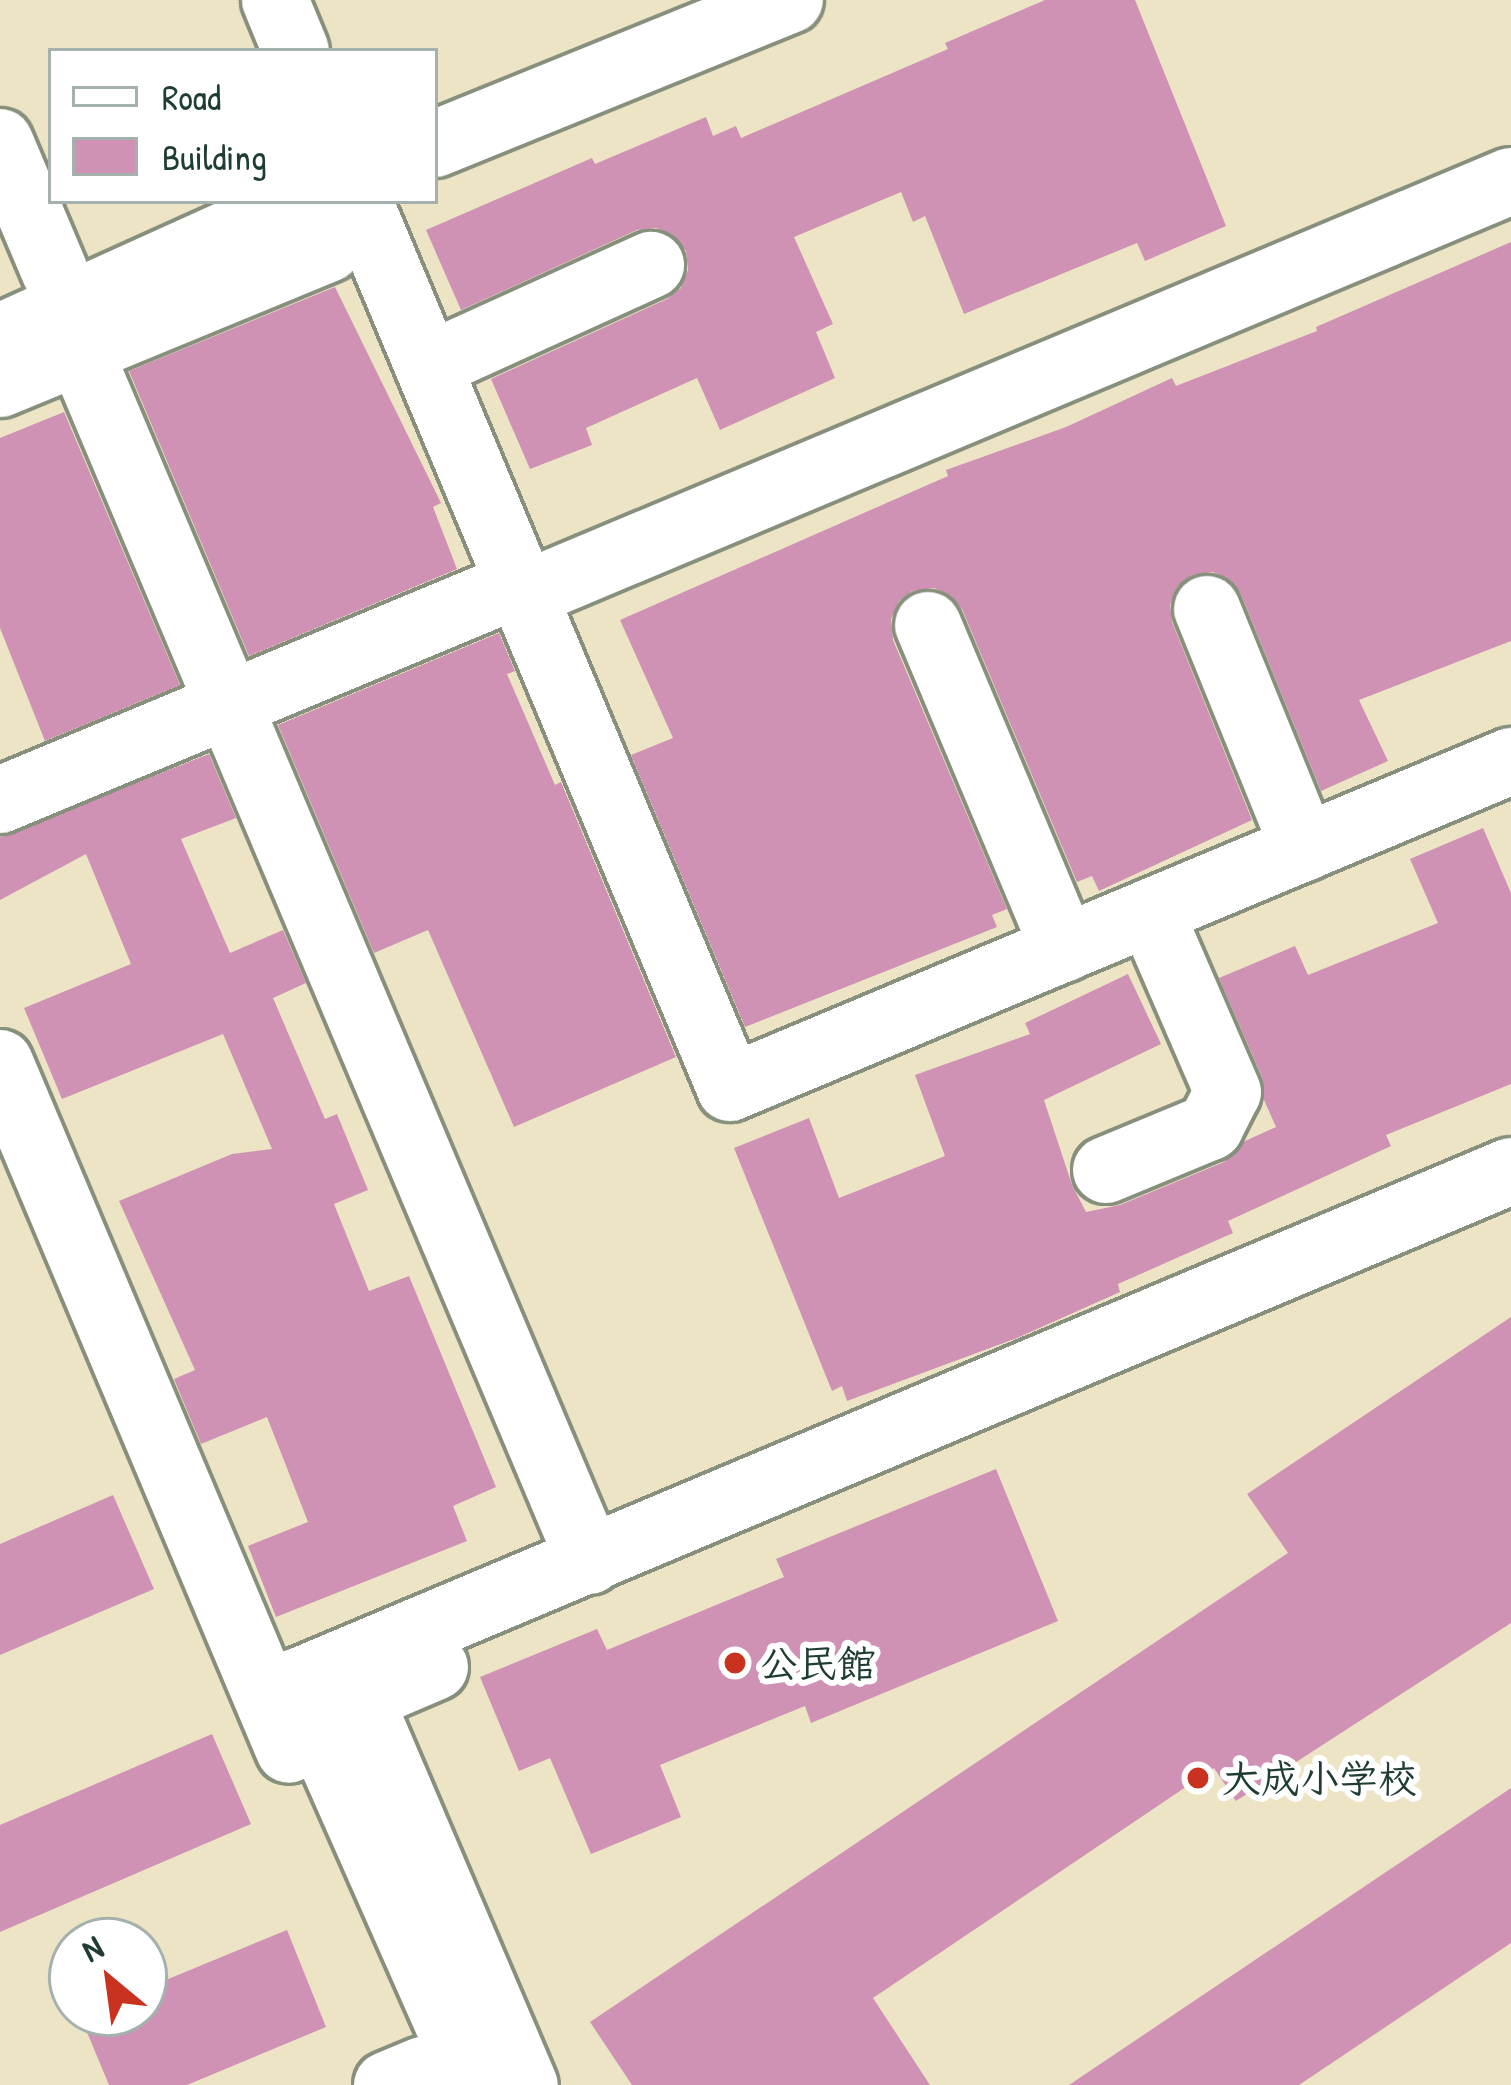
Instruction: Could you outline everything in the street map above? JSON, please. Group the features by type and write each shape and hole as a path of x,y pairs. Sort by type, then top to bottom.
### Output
{"street":[{"path":"274,0 295,48"},
{"path":"438,144 790,0"},
{"path":"0,142 24,318 209,713 570,1568"},
{"path":"0,800 1511,181"},
{"path":"24,318 222,204"},
{"path":"24,318 329,217 428,366 730,1088 1511,761"},
{"path":"428,366 651,265"},
{"path":"1207,609 1304,848"},
{"path":"928,625 1064,949"},
{"path":"1106,1170 1210,1127 1228,1092 1150,912"},
{"path":"0,1063 429,2081"},
{"path":"429,2081 297,1682 1511,1171"},
{"path":"525,2085 360,1699 1511,1214"}],"building":[{"path":"1045,0 1135,0 1226,226 1145,261 1137,243 964,314 925,216 913,222 901,192 794,237 833,324 816,332 835,378 720,430 697,378 586,428 592,445 530,469 491,379 667,299 681,288 688,270 686,251 672,234 656,228 637,230 461,310 426,230 592,158 595,164 706,117 713,136 736,126 741,138 948,49 945,43"},
{"path":"1511,242 1511,641 1359,700 1388,761 1321,791 1241,594 1229,579 1213,572 1192,575 1177,587 1170,605 1172,622 1252,820 1099,891 1092,876 1077,882 962,609 950,595 934,588 912,591 899,601 891,619 893,640 1007,909 992,915 997,927 745,1027 631,755 673,738 620,620 948,476 946,470 1066,427 1172,378 1176,386 1317,331 1316,327"},
{"path":"335,287 441,503 433,507 457,569 249,656 129,371"},
{"path":"64,412 180,685 45,741 0,628 0,438"},
{"path":"499,633 515,671 507,674 555,785 561,782 676,1057 514,1127 428,930 374,953 278,725"},
{"path":"209,754 236,818 181,839 230,953 283,930 306,983 273,998 325,1119 337,1114 368,1190 334,1204 369,1291 409,1276 496,1487 453,1506 467,1541 276,1617 248,1546 308,1522 267,1417 201,1444 174,1379 195,1370 119,1201 232,1154 272,1149 223,1034 62,1099 24,1008 131,964 86,854 0,900 0,837"},
{"path":"1483,828 1511,893 1511,1084 1386,1135 1391,1146 1228,1221 1233,1233 1118,1284 1120,1292 1017,1338 847,1401 842,1386 832,1391 734,1148 809,1118 839,1198 945,1156 915,1075 1030,1034 1025,1023 1128,974 1161,1044 1044,1100 1072,1185 1086,1212 1120,1205 1224,1162 1245,1141 1276,1127 1264,1100 1262,1077 1219,978 1295,946 1308,975 1438,923 1410,859"},
{"path":"1511,1317 1511,1623 1236,1801 1214,1768 873,1998 930,2085 632,2085 590,2022 1288,1553 1247,1494"},
{"name":"公民館","path":"996,1469 1058,1621 811,1723 805,1706 660,1765 681,1817 591,1854 550,1758 519,1771 480,1677 597,1629 607,1650 784,1577 776,1559"},
{"path":"113,1495 154,1589 0,1655 0,1544"},
{"path":"212,1734 251,1824 0,1932 0,1825"},
{"path":"1511,1788 1511,1943 1299,2085 1069,2085"},
{"path":"287,1930 326,2027 187,2085 109,2085 89,2037 168,2037 168,1979"}],"place":[{"name":"公民館","path":"735,1663"},
{"name":"大成小学校","path":"1198,1778"}]}
